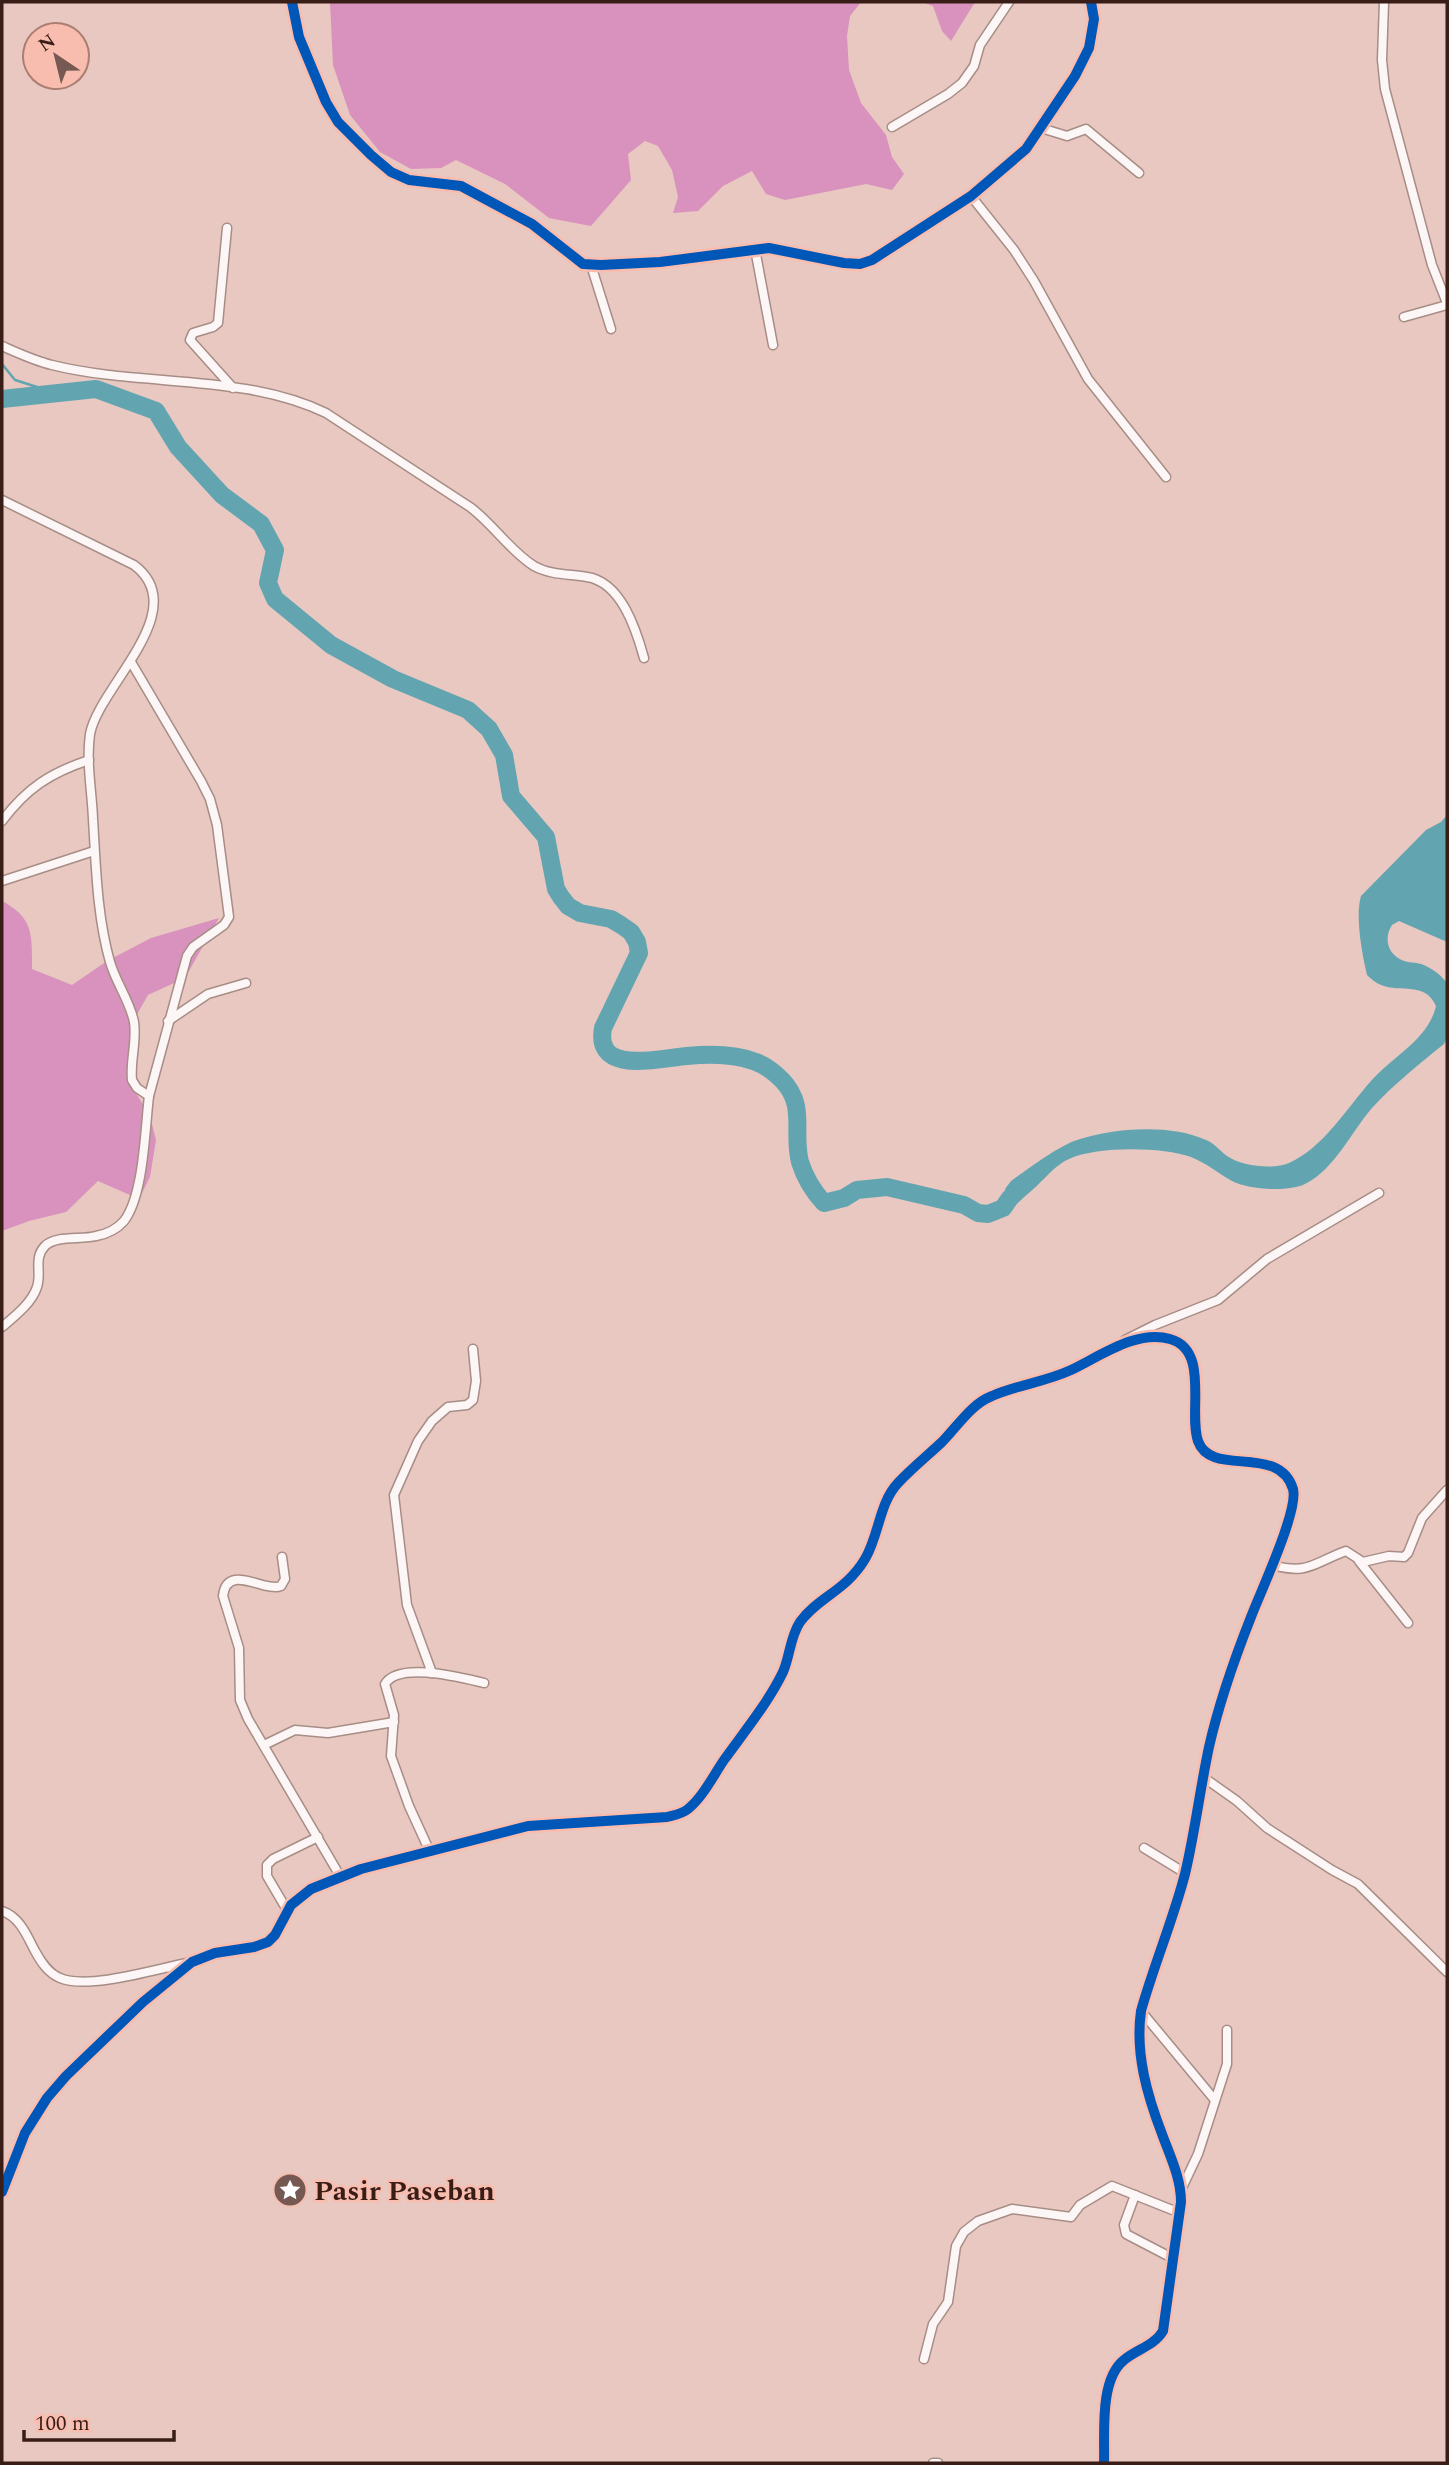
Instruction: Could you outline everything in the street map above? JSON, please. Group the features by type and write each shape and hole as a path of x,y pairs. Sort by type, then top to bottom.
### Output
{"street":[{"path":"292,2 299,37 331,111 343,128 383,166 409,180 461,186 532,224 578,261 591,265 660,261 774,248 844,263 867,262 902,243 971,196 1014,161 1041,128 1075,76 1089,48 1094,19 1091,2"},
{"path":"892,127 962,83 974,66 980,45 1009,2"},
{"path":"1384,2 1382,60 1385,89 1432,265 1447,304 1404,317"},
{"path":"1041,128 1067,136 1086,129 1139,173"},
{"path":"971,196 1014,250 1034,281 1088,379 1166,477"},
{"path":"227,229 218,321 213,327 193,333 190,340 233,387"},
{"path":"755,249 773,345"},
{"path":"591,265 611,329"},
{"path":"2,346 49,365 125,377 233,387 299,403 326,413 470,507 487,520 514,550 532,565 550,573 590,577 600,581 617,598 630,618 644,657"},
{"path":"2,499 128,561 145,575 152,589 155,604 131,662 96,716 90,733 89,760 101,915 111,964 134,1023 132,1080 137,1088 149,1096"},
{"path":"2,1327 35,1293 39,1279 39,1257 48,1244 101,1235 118,1227 126,1217 134,1200 142,1160 149,1096 187,956 193,947 226,923 229,915 219,835 210,799 131,662"},
{"path":"2,821 17,802 40,782 62,769 89,760"},
{"path":"2,881 94,851"},
{"path":"168,1021 208,994 246,984"},
{"path":"1114,1348 1138,1333 1218,1300 1267,1259 1379,1193"},
{"path":"2,1911 16,1919 44,1965 62,1979 86,1982 192,1962 215,1954 265,1944 275,1935 287,1910 300,1896 340,1876 528,1826 667,1817 688,1809 707,1786 777,1684 788,1660 794,1633 803,1619 843,1587 861,1565 871,1547 887,1500 898,1483 984,1400 1051,1379 1127,1343 1160,1337 1182,1345 1195,1371 1196,1432 1202,1450 1214,1457 1268,1464 1279,1470 1293,1489 1293,1502 1220,1703 1185,1873 1141,2011 1139,2035 1147,2087 1181,2190 1180,2213 1162,2334 1152,2344 1123,2360 1115,2369 1106,2410 1104,2463"},
{"path":"432,1673 407,1605 394,1495 418,1441 432,1420 448,1407 467,1405 473,1400 476,1381 473,1349"},
{"path":"1272,1565 1299,1570 1316,1566 1347,1551 1364,1562 1389,1556 1405,1557 1422,1518 1447,1490"},
{"path":"282,1557 285,1579 281,1586 271,1588 242,1579 228,1585 223,1593 239,1648 240,1700 248,1719 340,1876"},
{"path":"1357,1558 1408,1623"},
{"path":"430,1852 409,1806 391,1756 394,1722 393,1709 385,1687 386,1681 400,1675 432,1673 484,1683"},
{"path":"264,1745 295,1730 328,1734 394,1722"},
{"path":"1203,1777 1226,1792 1267,1828 1358,1884 1447,1972"},
{"path":"287,1910 267,1875 267,1865 273,1859 318,1837"},
{"path":"1144,1848 1185,1873"},
{"path":"2,2192 25,2133 47,2098 66,2076 143,2002 192,1962"},
{"path":"1141,2011 1214,2099"},
{"path":"1181,2190 1198,2154 1228,2059 1227,2030"},
{"path":"924,2359 933,2325 948,2302 956,2246 969,2227 1013,2209 1071,2217 1085,2201 1112,2186 1180,2213"},
{"path":"1135,2195 1124,2225 1126,2234 1174,2259"},
{"path":"933,2463 938,2463"}],"shaded area":[{"path":"330,2 861,2 850,16 847,36 849,70 861,103 886,135 892,157 904,174 892,190 866,184 785,200 766,194 752,171 723,186 698,211 673,213 678,197 672,170 658,146 645,141 628,154 631,180 591,226 549,218 505,184 456,160 441,168 411,169 380,152 350,115 333,65"},
{"path":"922,2 975,2 951,41 942,31 933,6"},
{"path":"2,901 26,921 31,937 32,969 72,985 107,961 151,938 219,918 185,978 148,995 131,1025 131,1085 150,1116 156,1140 150,1177 139,1199 98,1181 66,1212 2,1231"}],"water":[{"path":"1447,815 1447,942 1399,921 1389,930 1388,941 1394,955 1406,962 1429,967 1447,983 1447,1038 1444,1044 1372,1108 1342,1149 1316,1177 1298,1187 1258,1188 1232,1181 1191,1157 1164,1151 1113,1150 1069,1159 1027,1195 1020,1199 1010,1198 1005,1189 1011,1181 1059,1149 1074,1141 1122,1130 1158,1129 1191,1135 1209,1141 1233,1159 1266,1166 1289,1163 1313,1147 1371,1081 1418,1038 1432,1018 1436,1006 1426,993 1381,985 1367,975 1360,935 1359,904 1361,896 1426,830 1441,822"}],"waterway":[{"path":"2,364 15,380 56,393"},
{"path":"2,399 96,389 156,411 178,447 222,495 261,524 275,550 268,583 275,599 331,645 393,679 468,710 489,729 504,755 511,796 546,837 556,889 561,897 568,906 580,913 611,919 631,932 637,942 639,953 603,1028 603,1043 609,1053 632,1061 695,1055 731,1056 764,1065 782,1080 794,1099 800,1162 810,1184 824,1203 844,1198 857,1190 887,1187 964,1205 978,1213 988,1214 1003,1208 1027,1182"}],"cycle path":[{"path":"292,2 299,37 326,102 338,122 371,155 391,172 409,180 461,186 532,224 583,264 601,265 660,262 769,248 844,263 860,264 872,260 971,196 1026,149 1075,76 1089,48 1094,19 1091,2"},
{"path":"2,2192 25,2133 47,2098 66,2076 143,2002 192,1962 215,1953 268,1942 275,1935 291,1905 311,1889 361,1869 528,1826 667,1817 686,1811 703,1792 770,1695 783,1672 800,1622 807,1613 849,1579 865,1559 892,1491 971,1410 992,1396 1061,1374 1132,1341 1157,1337 1170,1339 1182,1345 1194,1368 1196,1429 1198,1441 1205,1452 1216,1458 1274,1467 1285,1475 1293,1489 1293,1500 1278,1552 1222,1698 1209,1747 1185,1874 1141,2011 1140,2042 1144,2074 1177,2176 1181,2202 1163,2331 1155,2340 1124,2360 1110,2380 1105,2408 1104,2463"}],"place":[{"name":"Pasir Paseban","path":"290,2190"}]}
